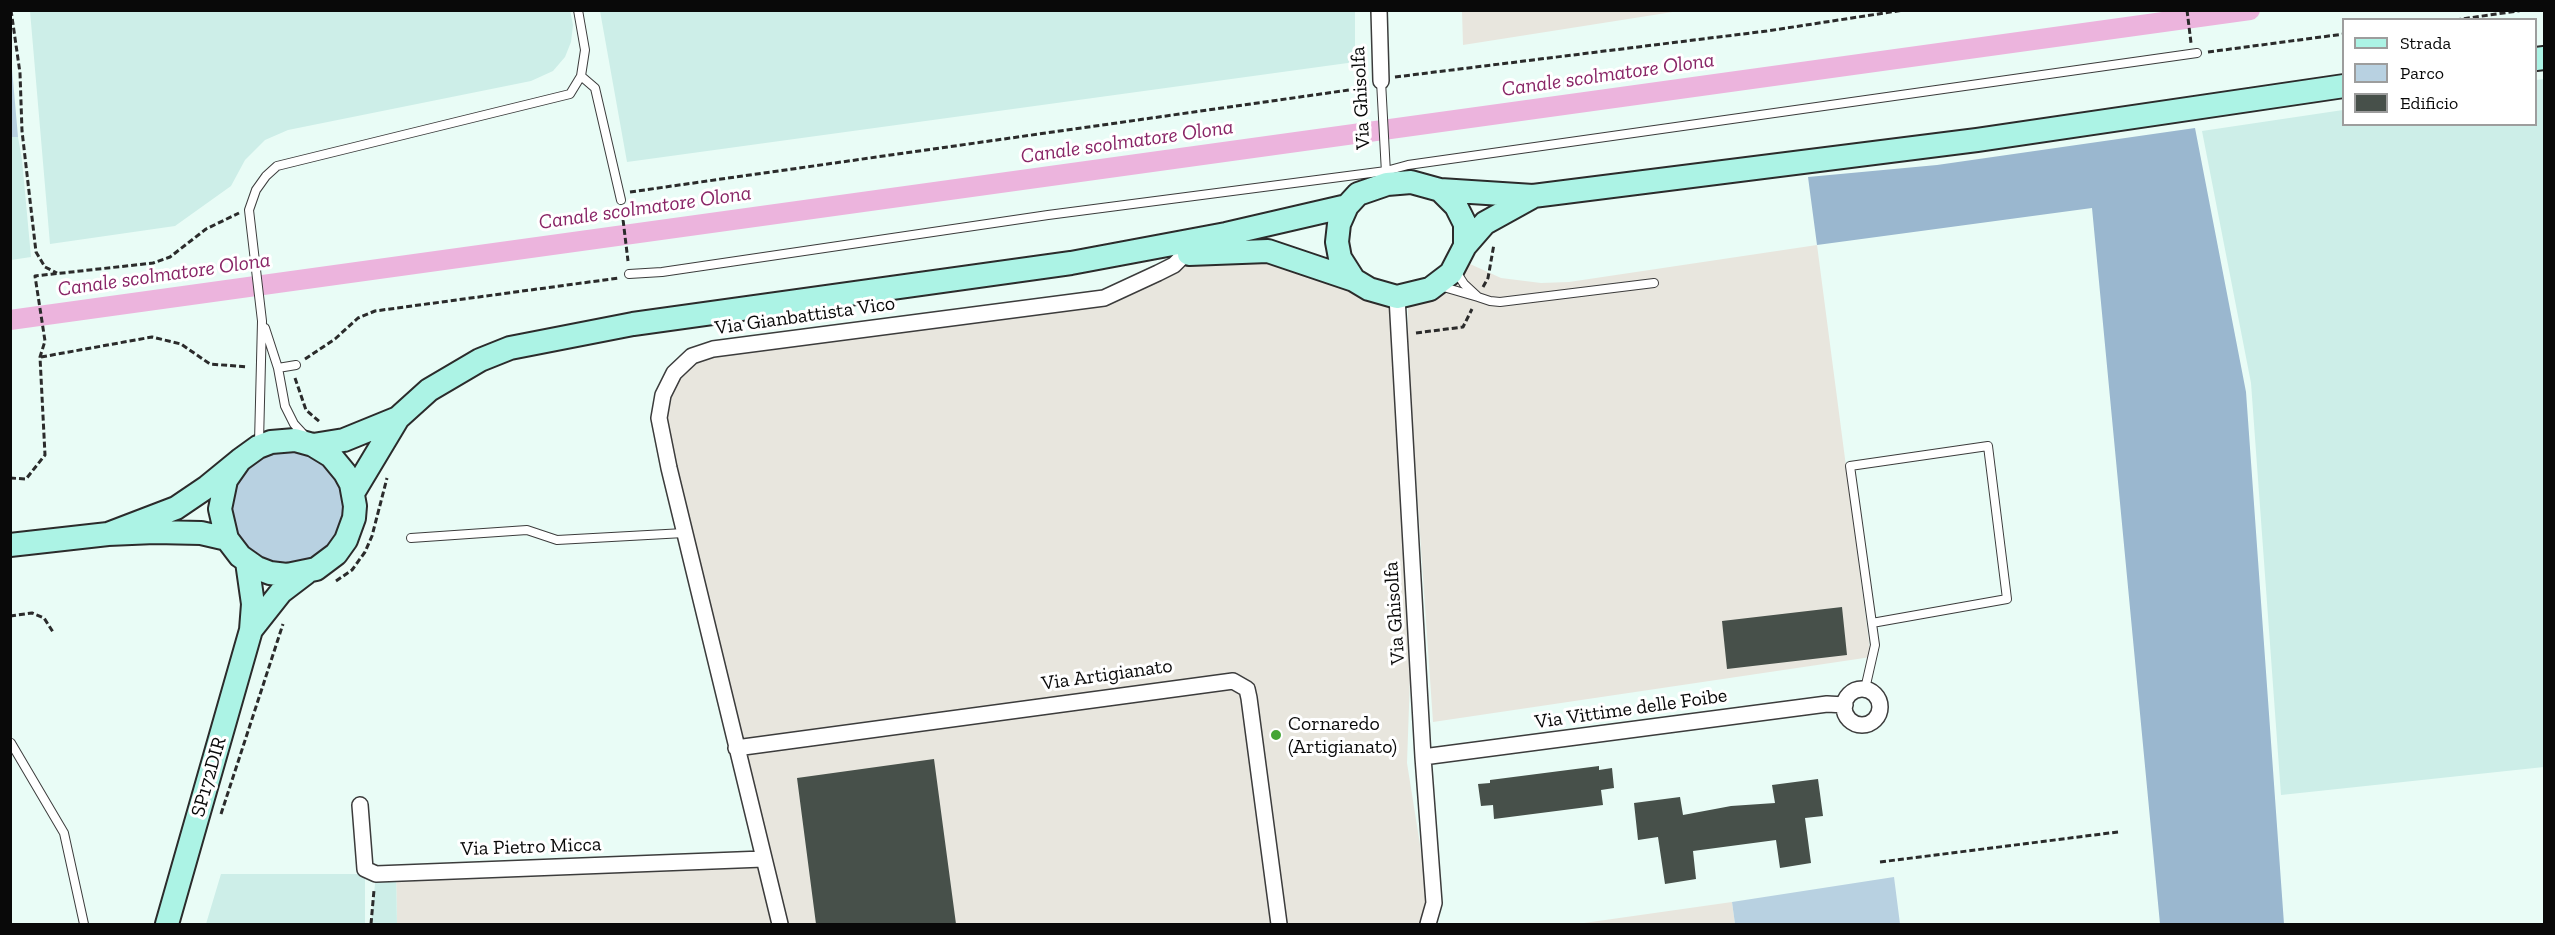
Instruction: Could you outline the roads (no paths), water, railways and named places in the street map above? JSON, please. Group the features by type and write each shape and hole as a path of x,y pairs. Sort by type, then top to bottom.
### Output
{"main road":[{"path":"1354,280 1340,258 1337,242 1339,224 1347,206 1358,194 1387,177 1440,190 1533,196 1977,140 2342,86"},
{"path":"1440,190 1456,206 1465,224 1466,246"},
{"path":"1071,263 1185,254 1268,251 1397,297 1430,289 1451,273 1466,246 1485,223 1533,196"},
{"path":"353,493 398,418 429,390 452,374 480,360 535,342 633,324 1071,263 1226,234 1347,206"},
{"path":"313,445 344,440 398,418"},
{"path":"108,534 176,508 258,447 280,440 295,440 313,445 338,463 345,473 353,493 354,518 340,550 326,563 306,573 281,592 251,630"},
{"path":"240,460 226,480 221,497 221,522 227,539 247,562 270,573 287,575 306,573"},
{"path":"10,546 108,534 201,533 227,539"},
{"path":"247,562 252,604 251,630"},
{"name":"SP172DIR","path":"166,924 251,630"}],"street":[{"name":"Via Ghisolfa","path":"1379,10 1381,81"},
{"name":"Via Gianbattista Vico","path":"780,924 735,748 659,418 663,395 674,373 692,356 713,349 1104,298 1158,273 1185,254"},
{"name":"Via Ghisolfa","path":"1397,297 1423,757 1434,903 1428,924"},
{"name":"Via Artigianato","path":"735,748 1233,681 1247,689 1249,698 1279,924"},
{"path":"1865,689 1878,699 1880,710 1874,720 1869,723 1857,723 1848,716 1845,705 1854,691 1865,689"},
{"name":"Via Vittime delle Foibe","path":"1423,757 1827,704 1845,705"},
{"name":"Via Pietro Micca","path":"360,805 365,869 376,874 763,859"}],"lane":[{"path":"258,447 262,321 249,210 256,190 277,166 570,94 581,76 585,50 578,10"},
{"path":"629,274 662,272 1048,215 1387,177 1408,165 2197,53"},
{"path":"581,76 596,88 621,200"},
{"name":"Via Ghisolfa","path":"1381,81 1387,177"},
{"path":"1454,267 1464,284 1478,297"},
{"path":"1436,284 1500,302 1654,283"},
{"path":"262,321 278,368 285,406 294,424 313,445"},
{"path":"278,368 296,365"},
{"path":"1865,689 1875,645 1850,466 1988,446 2007,599 1872,623"},
{"path":"411,538 527,530 557,540 684,533"},
{"path":"11,743 64,833 84,924"}],"waterway":[{"name":"Canale scolmatore Olona","path":"10,320 2250,10"}],"place":[{"name":"Cornaredo (Artigianato)","path":"1276,735"}]}
